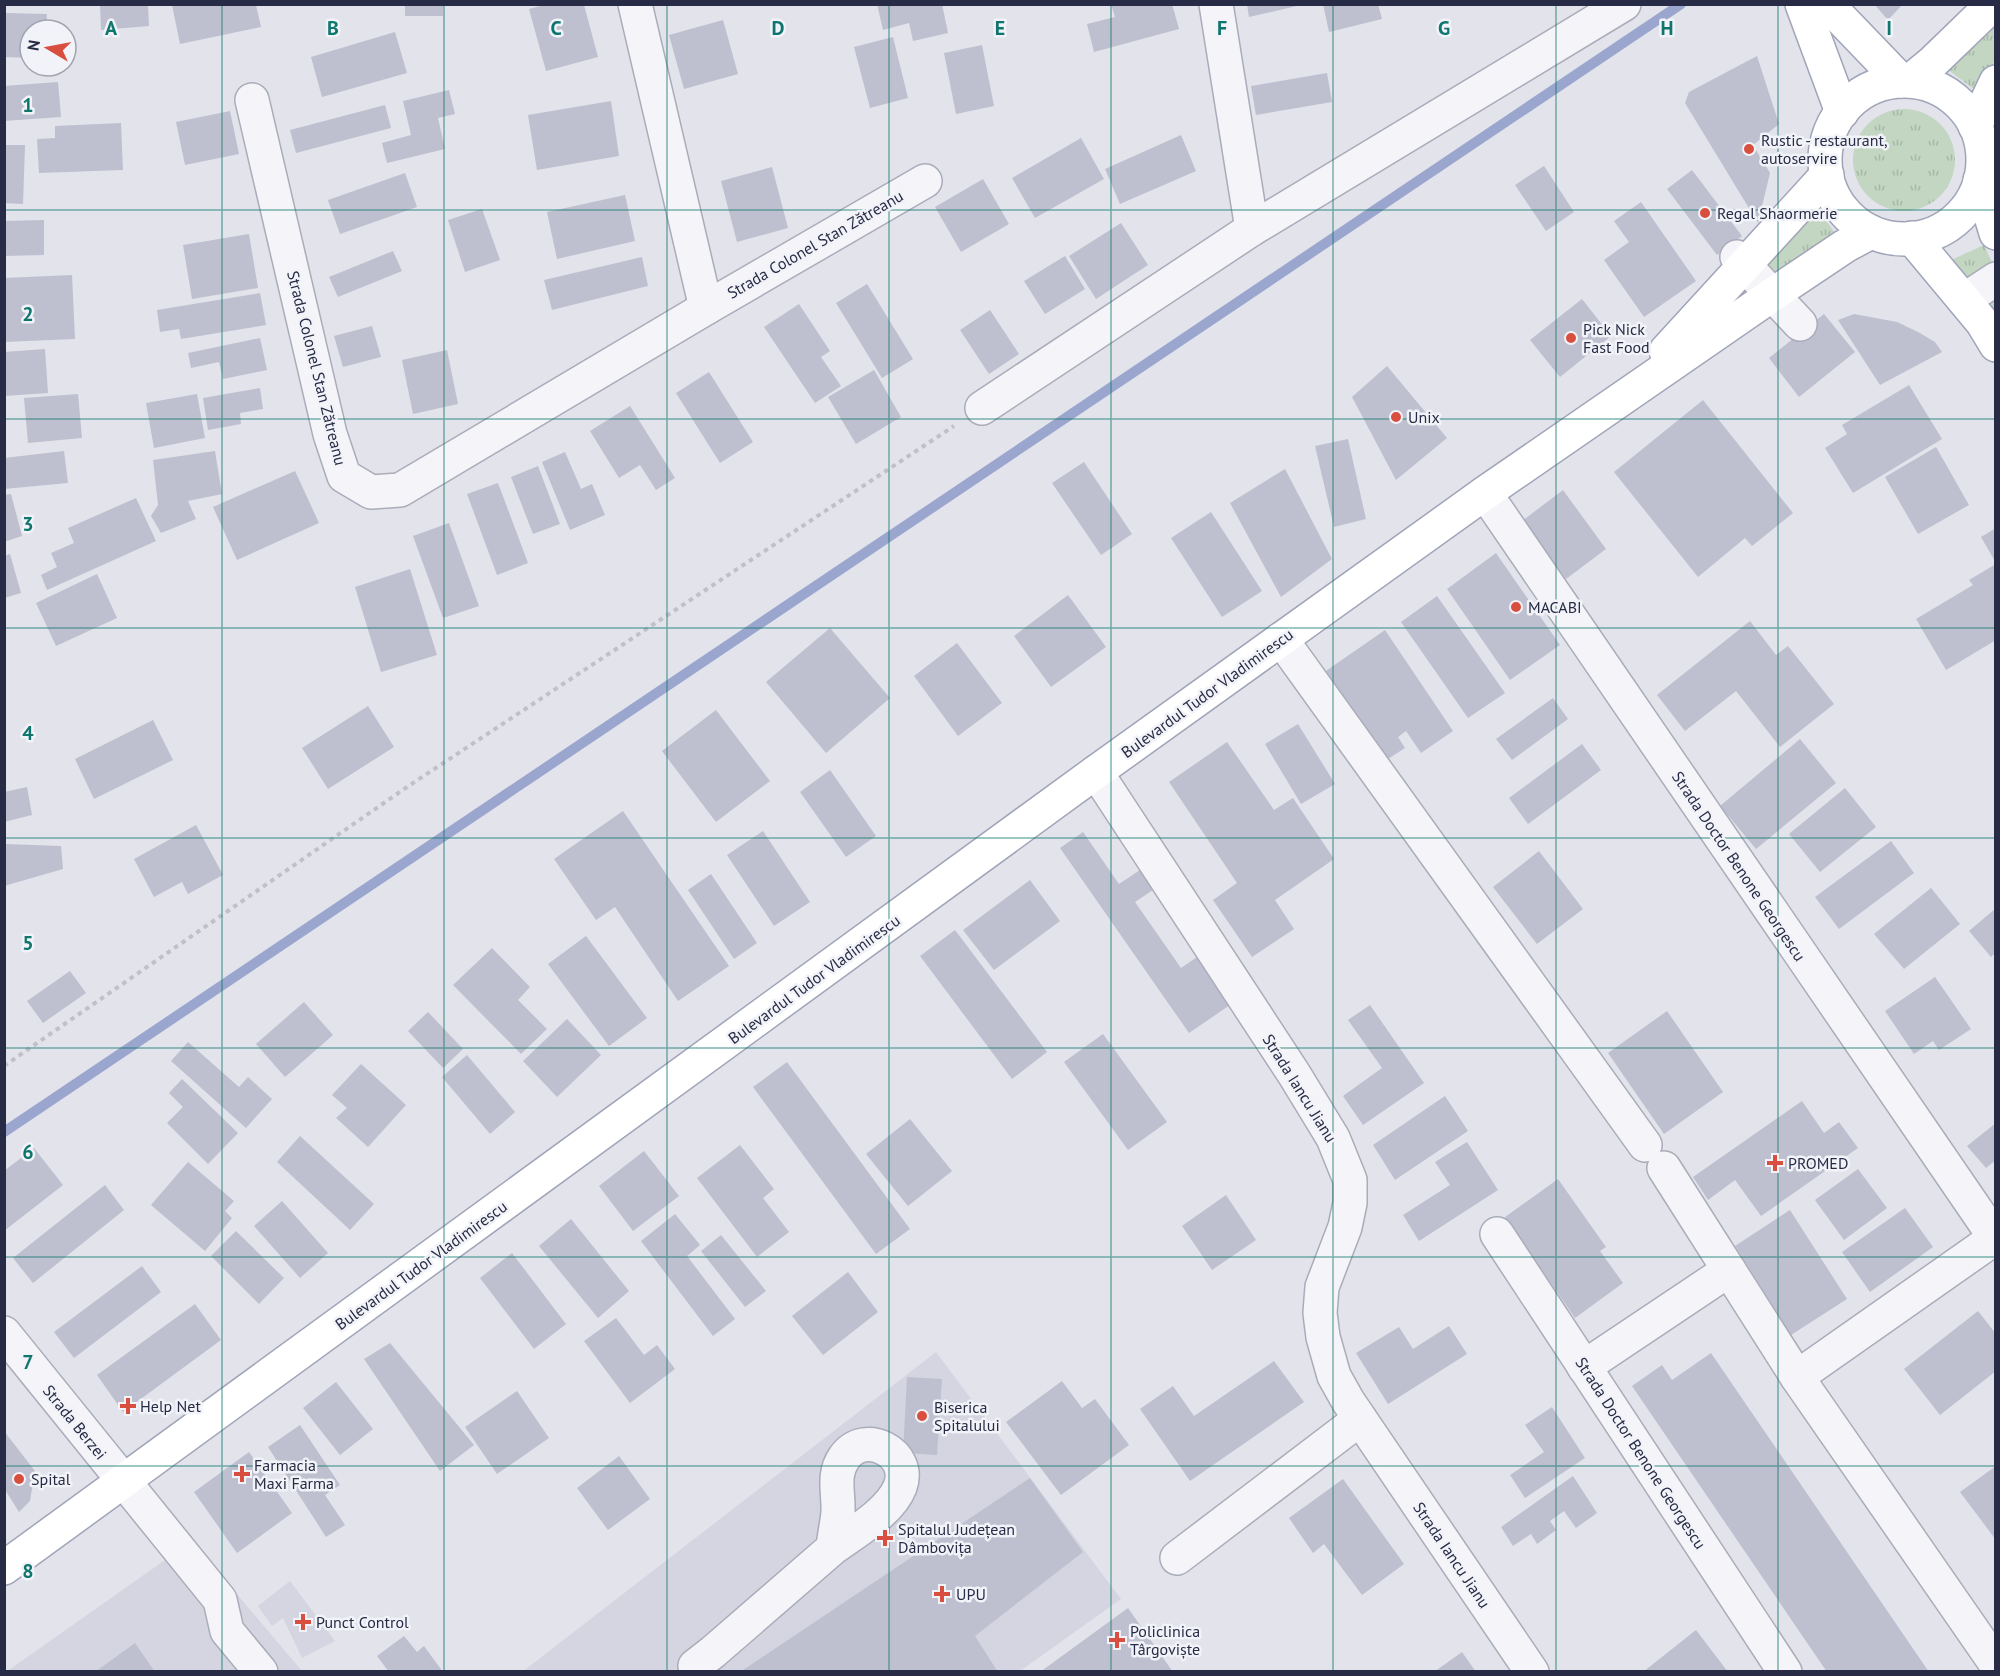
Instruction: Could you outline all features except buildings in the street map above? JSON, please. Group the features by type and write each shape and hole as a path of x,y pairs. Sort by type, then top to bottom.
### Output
{"main road":[{"path":"1802,4 1842,111"},
{"path":"1827,4 1905,81"},
{"path":"1905,81 1932,63 1994,4"},
{"path":"1905,81 1927,85 1949,95 1963,107 1975,126 1983,153 1980,180 1974,197 1954,221 1934,233 1912,238 1897,238 1859,225 1845,212 1835,197 1827,176 1826,158 1828,140 1833,127 1842,111 1855,98 1887,83 1905,81"},
{"path":"1975,126 1995,82"},
{"name":"Bulevardul Tudor Vladimirescu","path":"1626,394 1741,262 1827,176"},
{"path":"1980,180 1995,233"},
{"name":"Bulevardul Tudor Vladimirescu","path":"4,1568 1281,639 1626,394 1845,246 1871,231"},
{"path":"1912,238 1982,322 1995,345"}],"street":[{"name":"Strada Colonel Stan Zătreanu","path":"635,4 706,308"},
{"path":"1216,4 1252,229"},
{"path":"982,408 1252,229 1624,4"},
{"name":"Strada Colonel Stan Zătreanu","path":"252,100 330,434 344,476 371,492 400,490 925,181"},
{"path":"1741,262 1800,324"},
{"path":"1964,300 1995,279"},
{"name":"Strada Doctor Benone Georgescu","path":"1485,493 1995,1238 1797,1377"},
{"path":"1281,639 1655,1156 1797,1377 1995,1664"},
{"name":"Strada Iancu Jianu","path":"1096,772 1294,1074 1333,1138 1350,1180 1350,1203 1346,1227 1322,1287 1320,1313 1323,1337 1334,1376 1360,1419 1532,1671"},
{"name":"Strada Doctor Benone Georgescu","path":"1497,1234 1785,1671"},
{"path":"1584,1367 1729,1270"},
{"name":"Strada Berzei","path":"4,1333 220,1600 227,1631 261,1671"},
{"path":"1177,1558 1360,1419"},
{"path":"704,1659 833,1548"}],"path":[{"path":"4,1066 407,787 982,408"}],"shaded area":[{"name":"Spitalul Județean Dâmbovița","path":"936,1352 1121,1599 1020,1671 522,1672"},
{"path":"192,1541 302,1671 6,1672"},
{"name":"Punct Control","path":"290,1581 335,1641 302,1658 283,1618 272,1626 258,1606"}],"green space":[{"path":"1995,15 1995,60 1979,93 1947,69"},
{"path":"1904,109 1924,113 1940,124 1951,140 1955,160 1951,180 1940,196 1924,207 1904,211 1884,207 1868,196 1857,180 1853,160 1857,140 1868,124 1884,113"},
{"path":"1815,206 1838,237 1671,356"},
{"path":"1984,245 1995,269 1995,327 1949,261"}],"waterway":[{"path":"4,1132 1681,4"}],"place":[{"name":"Rustic - restaurant, autoservire","path":"1749,149"},
{"name":"Regal Shaormerie","path":"1705,213"},
{"name":"Pick Nick Fast Food","path":"1571,338"},
{"name":"Unix","path":"1396,417"},
{"name":"MACABI","path":"1516,607"},
{"name":"PROMED","path":"1775,1163"},
{"name":"Help Net","path":"128,1406"},
{"name":"Biserica Spitalului","path":"922,1416"},
{"name":"Farmacia Maxi Farma","path":"242,1474"},
{"name":"Spital","path":"19,1479"},
{"name":"Spitalul Județean Dâmbovița","path":"885,1538"},
{"name":"UPU","path":"942,1594"},
{"name":"Punct Control","path":"303,1622"},
{"name":"Policlinica Târgoviște","path":"1117,1640"}]}
